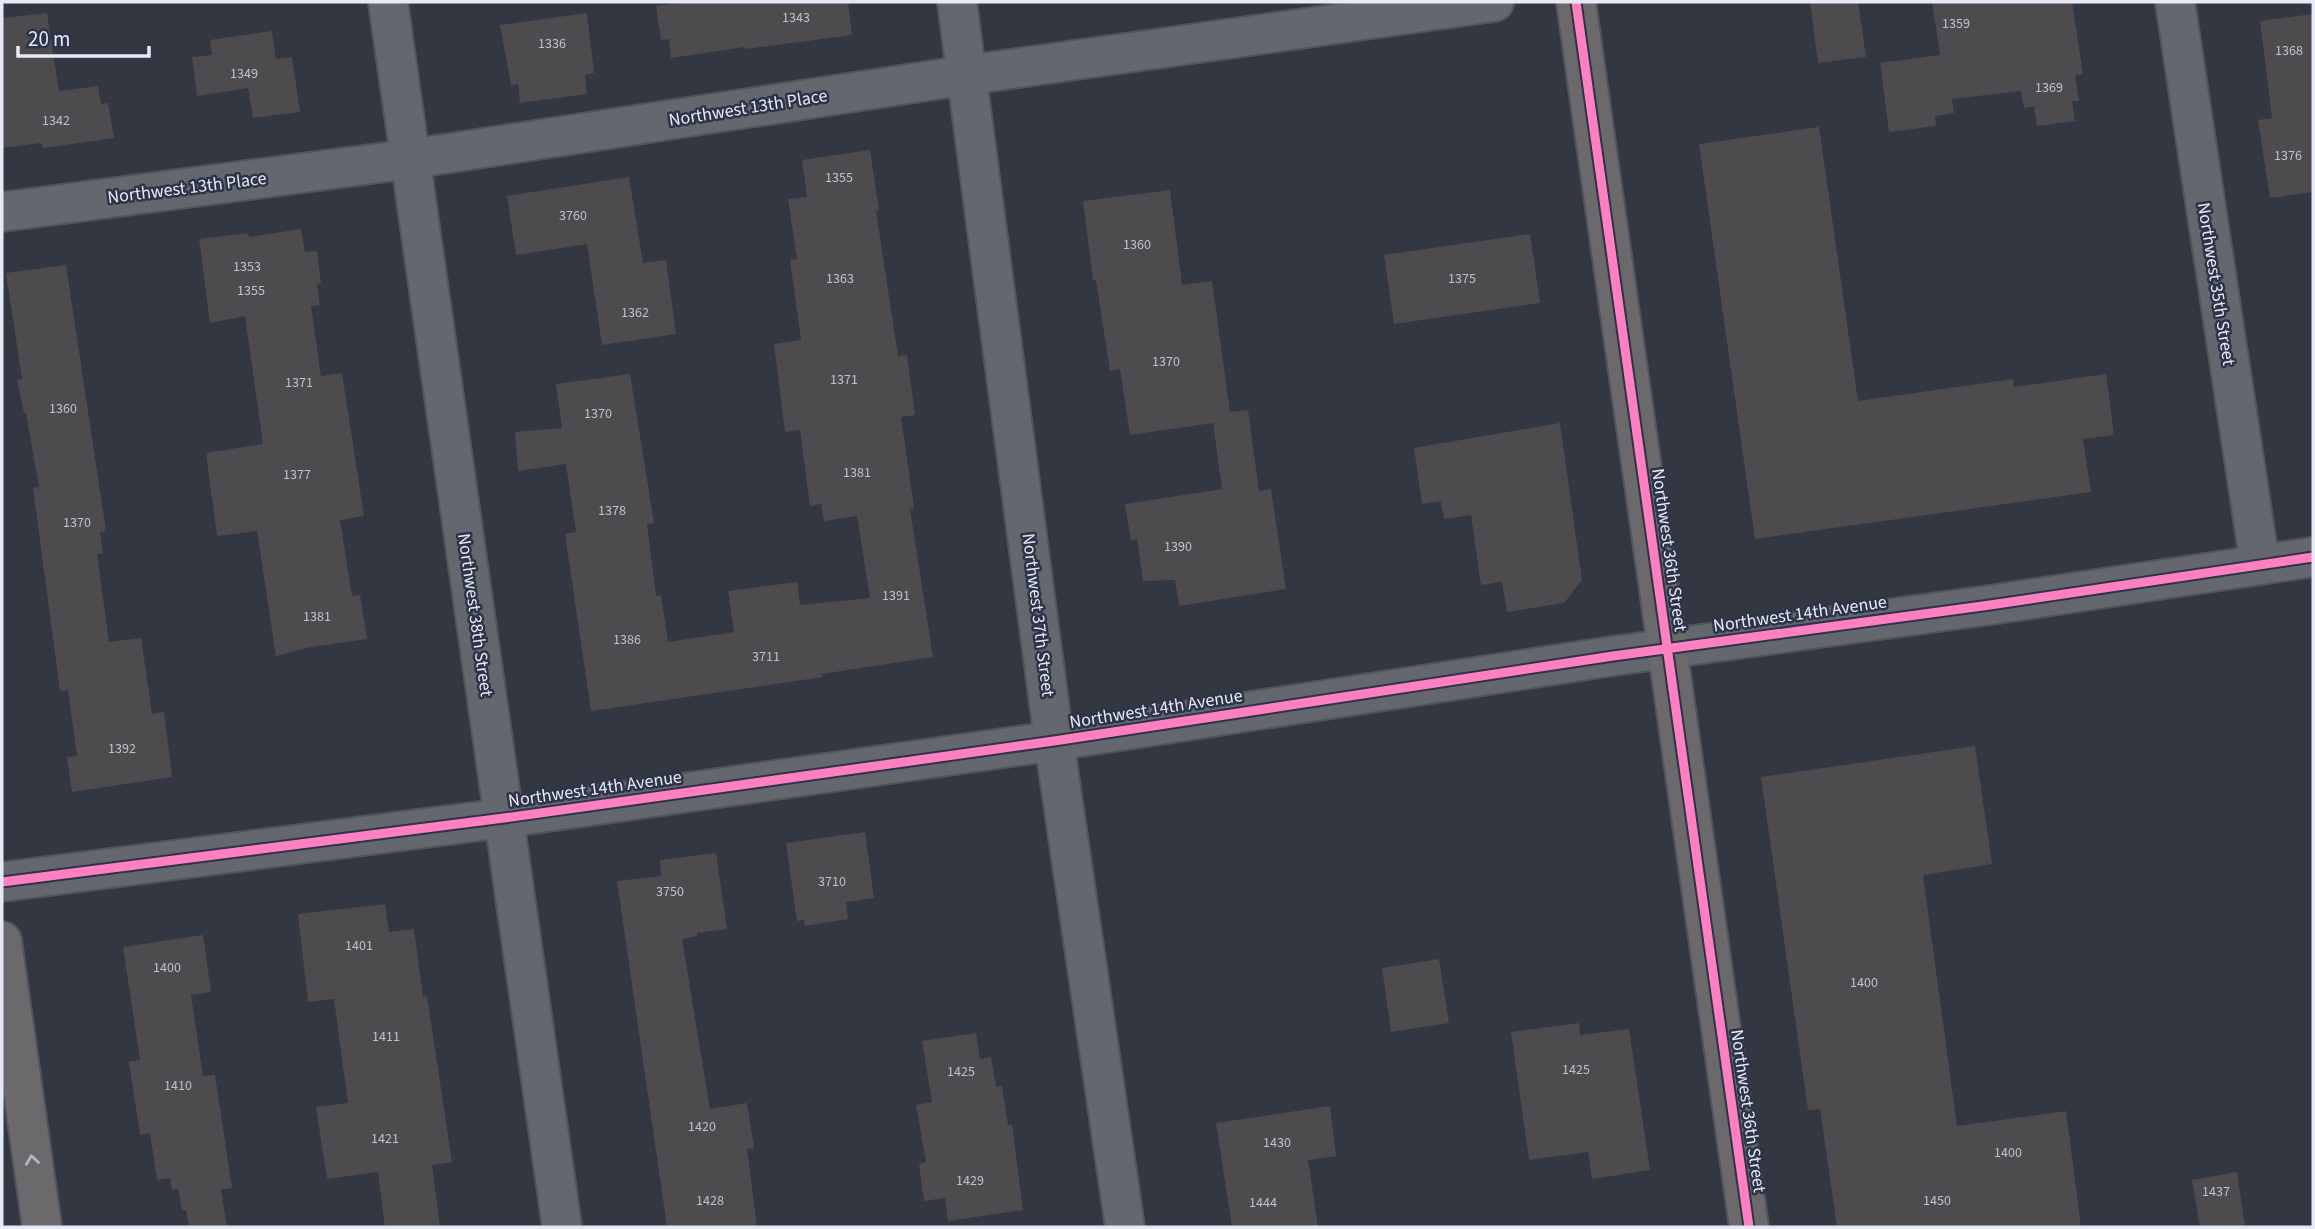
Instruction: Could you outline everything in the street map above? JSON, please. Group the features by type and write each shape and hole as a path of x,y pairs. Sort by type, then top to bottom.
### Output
{"main road":[{"name":"Northwest 36th Street","path":"1576,2 1749,1227"},
{"path":"2,941 42,1227"}],"street":[{"name":"Northwest 38th Street","path":"388,2 562,1227"},
{"name":"Northwest 37th Street","path":"957,2 1054,741 1125,1227"},
{"name":"Northwest 13th Place","path":"2,212 410,159 967,75 1494,2"},
{"name":"Northwest 35th Street","path":"2175,2 2260,565"},
{"name":"Northwest 14th Avenue","path":"2,882 503,818 1054,741 1667,648 1990,605 2313,557"}],"building":[{"path":"683,2 848,2 852,35 671,58 669,39 661,40 656,6"},
{"path":"1810,2 1858,2 1866,57 1818,63"},
{"path":"1932,2 2072,2 2083,74 2075,75 2079,101 2072,101 2075,121 2037,126 2034,106 2024,108 2021,91 1952,99 1954,113 1935,116 1936,126 1889,132 1880,63 1940,55"},
{"path":"47,13 59,91 98,86 101,104 108,103 114,138 43,148 41,143 2,148 2,18"},
{"path":"587,13 594,73 585,75 587,94 520,103 518,84 511,85 500,25"},
{"path":"2313,14 2313,192 2270,198 2258,120 2272,118 2260,21"},
{"path":"272,31 276,59 292,57 300,112 253,118 248,88 197,96 192,57 212,55 210,40"},
{"path":"1819,127 1858,401 2013,379 2014,387 2106,374 2114,435 2083,439 2091,492 1755,539 1699,144"},
{"path":"870,150 879,211 876,211 898,356 907,355 915,415 901,417 914,508 910,509 933,657 822,674 823,677 591,711 565,534 576,532 566,464 518,471 515,432 562,428 556,384 630,374 654,523 647,524 656,596 661,595 668,642 734,632 728,591 797,582 800,605 870,598 857,516 824,521 821,504 810,506 800,430 785,432 774,344 801,340 790,260 797,259 788,199 807,197 802,160"},
{"path":"629,177 643,263 666,260 676,334 602,345 587,244 516,255 507,196"},
{"path":"1170,190 1182,285 1212,281 1230,412 1248,410 1259,491 1271,489 1286,589 1179,606 1175,580 1143,581 1137,539 1131,541 1125,504 1222,489 1213,423 1130,435 1120,369 1110,371 1096,280 1093,280 1083,201"},
{"path":"301,229 305,252 317,251 321,283 317,284 320,305 311,306 321,376 342,373 364,516 340,520 352,596 360,595 367,639 306,648 276,656 257,531 217,536 206,453 263,444 245,316 210,323 199,239 248,233 249,237"},
{"path":"1530,234 1540,303 1394,324 1384,255"},
{"path":"66,265 106,531 100,532 103,553 97,554 109,642 141,638 152,714 164,712 172,777 72,792 67,757 77,756 68,690 60,691 33,488 39,487 26,413 17,380 22,379 6,273"},
{"path":"1560,423 1582,580 1564,603 1507,612 1502,582 1481,585 1471,515 1444,519 1441,501 1422,504 1414,448"},
{"path":"1975,746 1992,864 1923,875 1957,1126 2066,1111 2081,1227 1837,1227 1820,1109 1808,1110 1761,777"},
{"path":"865,832 874,898 846,902 848,919 805,926 804,920 797,921 786,843"},
{"path":"716,853 727,929 697,933 697,936 682,939 710,1109 747,1103 754,1148 747,1149 757,1227 667,1227 617,881 661,876 660,860"},
{"path":"385,904 389,932 414,929 423,997 427,996 452,1162 432,1165 440,1227 385,1227 378,1172 327,1179 316,1107 348,1103 334,999 308,1002 298,914"},
{"path":"203,935 211,992 191,995 203,1076 215,1075 232,1188 221,1190 227,1227 189,1227 178,1189 172,1190 170,1178 157,1180 150,1133 140,1135 129,1062 140,1060 123,947"},
{"path":"1439,959 1449,1023 1391,1032 1382,968"},
{"path":"1579,1023 1580,1035 1629,1029 1650,1170 1592,1179 1588,1152 1529,1160 1511,1032"},
{"path":"976,1033 980,1059 991,1057 996,1087 1002,1086 1008,1125 1012,1124 1023,1210 948,1221 945,1198 924,1201 919,1164 926,1162 916,1105 932,1102 922,1041"},
{"path":"1330,1106 1336,1156 1308,1160 1318,1227 1232,1227 1216,1123"},
{"path":"2237,1172 2245,1227 2200,1227 2192,1180"}],"cycle path":[{"path":"1576,2 1749,1227"},
{"path":"2,882 504,818 1054,741 1613,656 1990,605 2313,557"}]}
